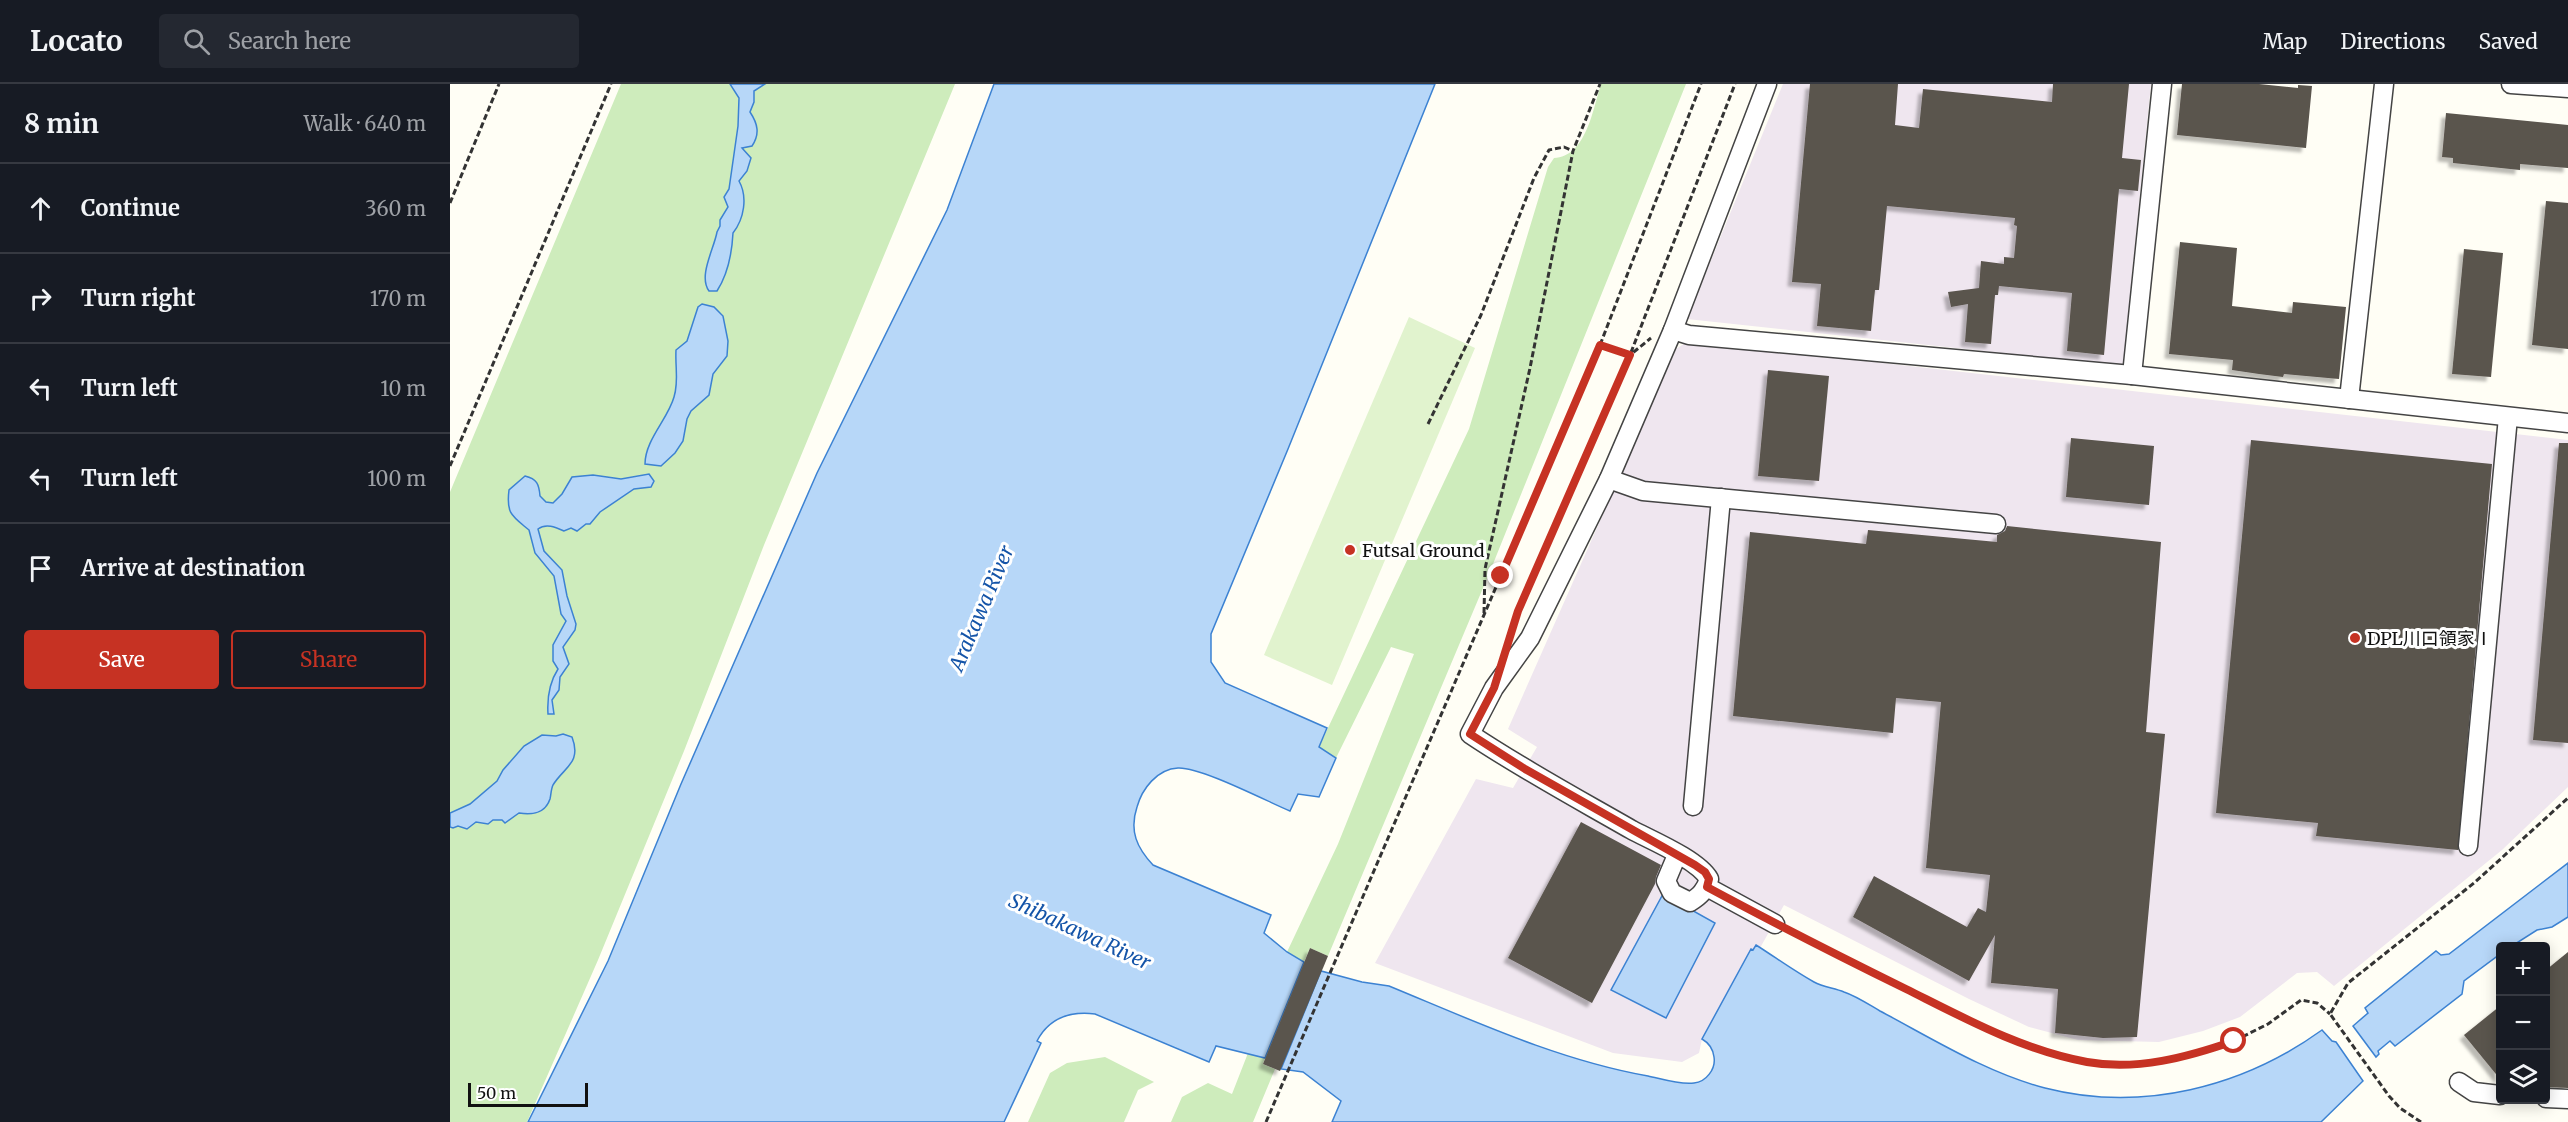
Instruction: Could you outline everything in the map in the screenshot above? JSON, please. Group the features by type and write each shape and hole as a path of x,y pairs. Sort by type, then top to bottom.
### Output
{"street":[{"path":"1677,855 1666,881 1672,893 1690,902 1701,896 1707,887 1709,879 1705,872 1677,855 1525,769 1470,734 1494,688 1530,638 1609,479 1673,330 1767,84"},
{"path":"2132,375 2162,84"},
{"path":"2349,399 2384,84"},
{"path":"2511,84 2568,88"},
{"path":"1673,330 1689,335 2132,375 2568,423"},
{"path":"2468,846 2508,417"},
{"path":"1609,479 1643,490 1996,524"},
{"path":"1693,806 1721,498"},
{"path":"1707,887 1775,924"},
{"path":"2459,1082 2474,1092 2496,1095"},
{"path":"2550,1098 2568,1098"}],"path":[{"path":"450,203 499,84"},
{"path":"450,466 611,84"},
{"path":"1484,618 1485,569 1530,368 1574,151 1600,84"},
{"path":"1266,1122 1600,345 1701,84"},
{"path":"1508,644 1523,600 1630,355 1735,84"},
{"path":"1428,424 1480,315 1534,178 1549,150 1564,147 1574,151"},
{"path":"1630,355 1654,336"},
{"path":"1600,345 1630,355"},
{"path":"2330,1014 2348,983 2474,884 2568,798"},
{"path":"1775,924 2011,1040 2088,1062 2152,1063 2204,1052 2234,1041 2268,1024 2301,1000 2317,1003 2330,1014 2389,1096 2400,1108 2421,1122"}],"shaded area":[{"path":"1783,84 2151,84 2123,366 1687,319"},
{"path":"1688,341 2568,440 2568,787 2502,850 2334,986 2317,972 2297,973 2240,1017 2203,1031 2159,1042 2078,1040 2029,1027 1784,905 1760,948 1756,945 1753,950 1751,949 1702,1039 1699,1053 1682,1062 1613,1053 1375,963 1476,779 1513,788 1537,747 1508,729 1676,349"}],"green space":[{"path":"621,84 955,84 764,545 684,751 598,960 527,1122 450,1122 450,492"},
{"path":"1601,84 1686,84 1491,569 1328,956 1310,948 1304,962 1287,952 1338,844 1414,654 1391,647 1336,758 1319,747 1469,429 1548,167 1554,158 1565,156 1581,141 1591,118"},
{"name":"Futsal Ground","path":"1409,317 1475,348 1332,685 1264,655"},
{"path":"1248,1053 1265,1058 1263,1064 1275,1069 1253,1122 1171,1122 1182,1097 1208,1083 1232,1094"},
{"path":"1105,1057 1154,1082 1138,1090 1124,1122 1028,1122 1050,1073 1067,1063"}],"water":[{"path":"730,84 765,84 754,91 754,102 750,112 756,125 756,137 752,146 742,148 751,158 747,171 739,181 742,187 744,208 733,233 727,270 717,291 709,291 705,278 706,270 720,220 728,207 724,197 729,189 738,126 739,98"},
{"path":"994,84 1435,84 1211,634 1211,662 1225,683 1327,728 1319,747 1336,758 1319,797 1298,794 1290,811 1202,773 1178,768 1163,772 1152,781 1139,800 1135,816 1136,839 1153,865 1271,915 1264,933 1287,952 1304,962 1265,1058 1216,1046 1209,1062 1095,1014 1086,1013 1061,1018 1042,1033 1037,1041 1041,1043 1004,1122 528,1122 608,961 681,784 817,473 947,210"},
{"path":"702,304 714,307 723,316 728,341 727,356 713,374 709,395 691,411 687,419 683,441 675,453 661,466 645,464 649,446 674,397 677,380 676,350 687,341 698,307"},
{"path":"649,474 654,481 651,487 634,489 600,512 590,524 586,524 577,531 571,528 564,531 547,526 538,529 544,551 562,570 576,624 575,630 563,647 569,664 560,677 559,690 552,700 554,714 548,714 549,691 558,669 553,661 553,645 566,621 561,614 554,576 535,553 529,530 511,514 508,504 509,490 525,476 537,483 540,496 546,502 553,503 562,494 572,477 593,475 621,479"},
{"path":"563,734 572,737 575,753 570,764 553,785 545,808 529,814 519,813 505,823 502,820 493,820 488,824 476,822 467,829 458,826 450,827 450,813 470,804 497,781 503,770 524,746 542,735"},
{"path":"2568,863 2568,917 2552,927 2537,930 2518,942 2496,942 2496,957 2464,981 2462,994 2395,1046 2390,1041 2378,1051 2379,1054 2376,1057 2353,1026 2368,1013 2365,1008 2436,951 2441,955 2449,954"},
{"path":"1663,894 1715,923 1666,1018 1611,990"},
{"path":"1756,945 1814,982 1853,996 1940,1044 2002,1074 2045,1088 2082,1095 2118,1098 2154,1096 2190,1090 2259,1067 2322,1030 2332,1041 2336,1042 2363,1081 2321,1122 1332,1122 1341,1101 1303,1072 1281,1069 1321,971 1362,982 1389,986 1485,1026 1582,1060 1671,1081 1698,1082 1709,1074 1714,1062 1712,1049 1702,1039 1751,949 1753,950"}],"building":[{"path":"1810,84 1898,84 1895,125 1919,128 1923,89 2052,102 2053,84 2129,84 2122,158 2141,160 2138,191 2119,189 2104,355 2067,351 2072,293 1999,286 1998,295 1995,295 1991,344 1965,342 1968,304 1951,307 1948,292 1979,288 1981,261 2004,264 2004,257 2014,258 2017,226 2014,225 2015,218 1887,206 1879,290 1875,290 1871,331 1817,326 1821,284 1792,282"},
{"path":"2182,84 2259,84 2298,88 2298,85 2312,86 2306,148 2177,135"},
{"path":"2446,113 2568,125 2568,168 2520,164 2520,170 2453,163 2453,158 2442,157"},
{"path":"2546,201 2568,203 2568,349 2532,345"},
{"path":"2180,242 2237,248 2232,306 2292,313 2293,302 2346,307 2339,379 2259,374 2232,370 2233,360 2169,354"},
{"path":"2464,249 2503,253 2491,377 2452,374"},
{"path":"1768,370 1829,376 1819,481 1758,476"},
{"path":"2071,438 2154,446 2149,505 2066,497"},
{"name":"DPL川口領家Ⅰ","path":"2251,440 2492,464 2458,850 2316,836 2318,823 2216,813"},
{"path":"2559,443 2568,443 2568,743 2533,740"},
{"path":"2007,526 2161,542 2146,732 2165,734 2137,1037 2103,1038 2055,1033 2058,989 1991,983 1995,935 1969,981 1853,917 1874,876 1967,927 1978,908 1986,912 1990,875 1926,868 1941,702 1896,698 1893,733 1733,716 1750,532 1866,544 1868,530 1997,542 1997,535 2005,531"},
{"path":"1581,822 1661,865 1655,884 1592,1003 1508,958"},
{"path":"1310,948 1328,956 1280,1071 1263,1064"},
{"path":"2568,952 2568,1088 2550,1087 2550,967"},
{"path":"2496,1009 2496,1074 2464,1035"}],"place":[{"name":"Futsal Ground","path":"1350,550"},
{"name":"DPL川口領家Ⅰ","path":"2355,638"}],"route":[{"path":"1501,576 1600,345 1630,355 1518,611 1494,688 1470,734 1525,769 1695,865 1705,872 1709,879 1707,887 1775,924 2011,1040 2088,1062 2118,1064 2152,1063 2204,1052 2234,1041"}],"water label":[{"name":"Arakawa River","path":"981,608"},
{"name":"Shibakawa River","path":"1080,931"}]}
